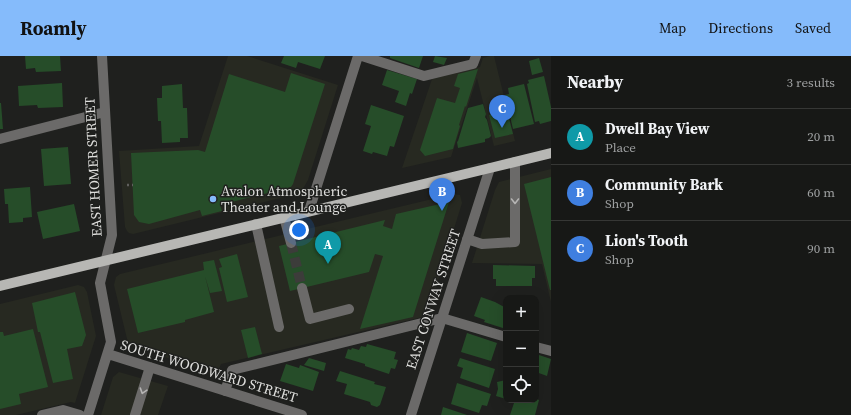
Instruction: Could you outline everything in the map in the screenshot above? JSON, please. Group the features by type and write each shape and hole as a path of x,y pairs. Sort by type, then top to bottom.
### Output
{"main road":[{"path":"0,286 515,162 551,152"}],"street":[{"name":"EAST HOMER STREET","path":"88,415 111,342 100,283 112,235 102,56"},
{"path":"308,211 358,56"},
{"path":"362,56 424,76 474,64 476,56"},
{"path":"0,139 105,112"},
{"path":"467,240 482,244 515,242 515,162"},
{"name":"EAST CONWAY STREET","path":"411,415 490,168"},
{"path":"284,217 291,244"},
{"path":"256,224 279,327"},
{"path":"302,288 310,319 349,309"},
{"path":"226,391 232,370 442,318 503,337"},
{"path":"539,348 551,352"},
{"name":"SOUTH WOODWARD STREET","path":"108,354 302,415"},
{"path":"135,415 150,368"},
{"path":"42,415 64,410 80,415"}],"path":[{"path":"127,185 133,185"}],"shaded area":[{"path":"228,56 247,56 338,85 308,180 299,193 293,195 133,234 129,233 125,227 119,151 199,146"},
{"path":"494,56 515,141 494,146 477,78 451,157 402,168 432,79 480,67 483,58"},
{"path":"551,169 551,302 542,264 472,263 495,190 499,182"},
{"path":"453,194 460,195 462,203 427,316 221,364 217,374 134,347 128,343 114,285 116,277 120,274"},
{"path":"78,285 84,287 87,292 96,336 75,403 71,402 16,415 0,415 0,304"},
{"path":"119,372 168,386 158,415 101,415 113,377"}],"building":[{"path":"25,56 60,56 61,71 36,72 35,68 26,69"},
{"path":"284,56 325,56 320,69 298,62 296,68 281,63"},
{"path":"390,56 423,56 419,68 390,58"},
{"path":"435,56 447,58 444,65 433,62"},
{"path":"539,58 543,72 532,75 529,61"},
{"path":"478,69 459,125 460,126 453,149 425,156 420,150 437,98 455,103 460,88 454,86 458,74"},
{"path":"387,70 417,79 412,94 410,93 406,106 395,102 399,91 382,85"},
{"path":"291,73 325,84 291,187 220,205 222,211 202,216 200,210 149,224 139,222 134,215 131,153 198,150 205,152 229,74 285,92"},
{"path":"544,76 551,107 551,121 540,124 539,121 535,122 527,84 529,83 528,80"},
{"path":"62,83 63,107 38,108 37,105 19,106 18,86"},
{"path":"182,84 183,108 187,108 188,138 180,138 180,142 162,143 161,121 158,121 157,98 162,98 162,86"},
{"path":"524,84 534,124 513,129 505,95 509,94 508,88"},
{"path":"1,103 3,129 0,129"},
{"path":"499,103 501,112 507,111 513,134 495,138 489,115 493,114 491,105"},
{"path":"483,104 486,114 485,117 491,136 485,139 485,142 458,148 457,142 468,108"},
{"path":"371,105 404,116 394,147 390,146 387,156 363,151 371,126 365,124"},
{"path":"68,147 71,184 44,186 41,149"},
{"path":"551,177 551,290 550,290 524,184"},
{"path":"30,187 32,217 23,218 23,222 9,223 8,204 5,204 4,189"},
{"path":"449,202 413,317 360,329 383,256 375,254 369,272 290,291 279,246 385,220 383,226 392,229 396,214"},
{"path":"74,204 80,231 43,239 37,212"},
{"path":"237,254 248,297 227,302 219,268 222,267 219,259"},
{"path":"214,260 222,291 210,293 205,276 214,312 185,320 185,322 138,333 127,289 204,270 203,262"},
{"path":"493,265 535,266 535,278 532,278 532,286 496,286 496,279 493,279"},
{"path":"75,292 86,335 82,346 67,349 73,379 53,383 40,332 38,332 32,303"},
{"path":"481,297 495,302 503,306 503,328 484,322 485,320 474,316"},
{"path":"255,327 262,354 248,358 241,330"},
{"path":"33,329 48,387 19,394 21,404 0,409 0,332 3,332 4,336"},
{"path":"467,333 497,343 491,361 461,352"},
{"path":"367,344 396,352 394,359 398,360 395,369 391,368 389,374 345,358 348,349 351,350 352,348 359,350 361,346 366,347"},
{"path":"539,355 551,359 547,376 539,373"},
{"path":"309,358 326,363 324,371 304,365"},
{"path":"460,358 495,369 489,388 460,378 463,368 457,366"},
{"path":"286,364 299,368 300,365 319,372 313,391 280,381"},
{"path":"340,371 386,387 380,405 377,407 371,405 370,402 344,394 347,384 336,381"},
{"path":"503,381 503,398 496,396 498,389 497,382"},
{"path":"457,383 491,394 487,406 482,405 479,413 451,404"},
{"path":"514,403 538,403 535,415 510,415"},
{"path":"443,407 467,415 441,415"}],"tunnel":[{"path":"291,243 302,288"}],"place":[{"name":"Lion's Tooth","path":"502,128"},
{"name":"Avalon Atmospheric Theater and Lounge","path":"213,199"},
{"name":"Community Bark","path":"442,211"},
{"name":"Dwell Bay View","path":"328,264"}]}
